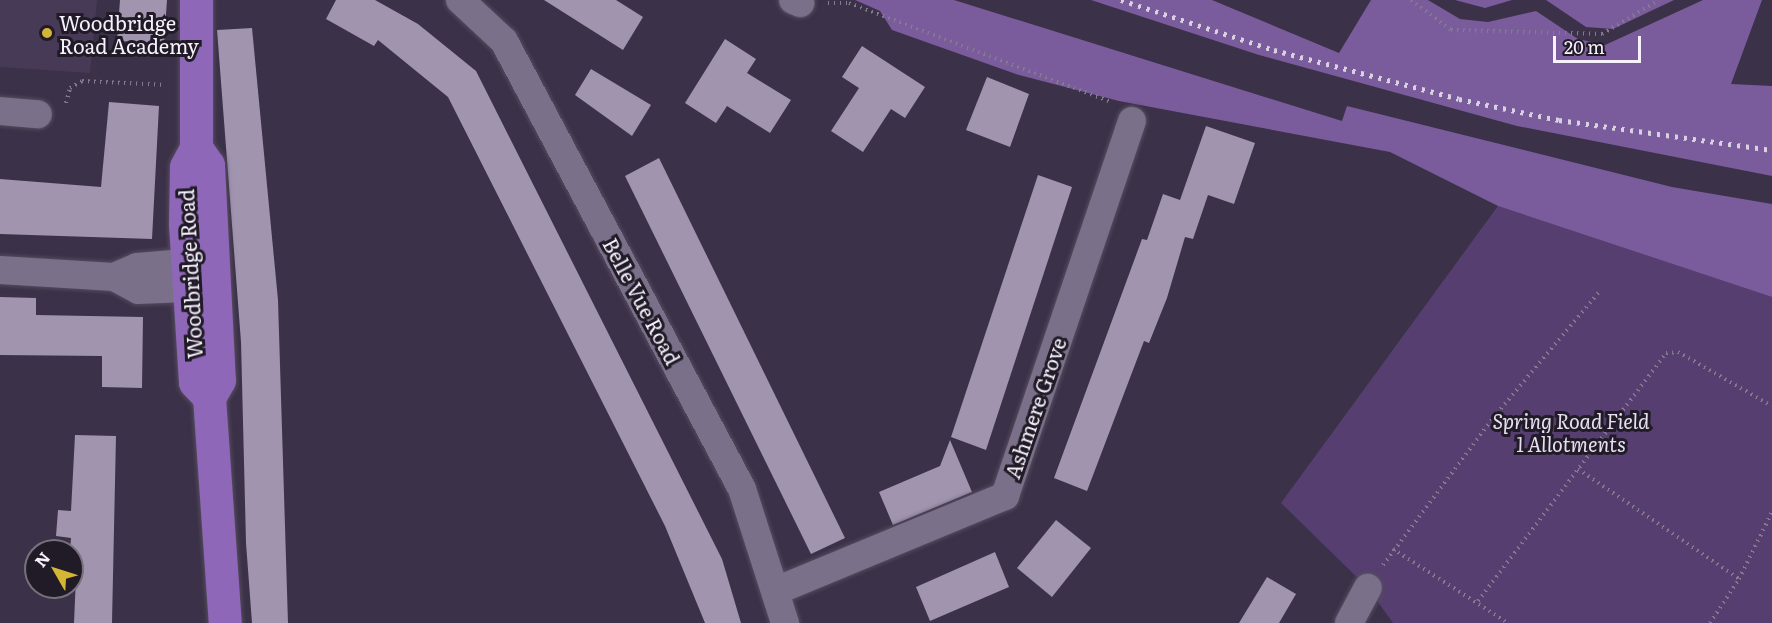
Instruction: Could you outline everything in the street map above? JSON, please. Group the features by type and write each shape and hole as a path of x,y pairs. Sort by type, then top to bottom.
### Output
{"main road":[{"name":"Woodbridge Road","path":"196,0 196,148 208,165 195,382 209,397 225,623"}],"street":[{"name":"Belle Vue Road","path":"460,0 504,41 741,489 778,590 785,623"},
{"path":"0,111 38,114"},
{"name":"Ashmere Grove","path":"778,590 1005,496 1132,121"},
{"path":"0,270 114,277 138,290 200,275"},
{"path":"1349,623 1368,588"}],"path":[{"path":"1412,0 1451,30 1602,34 1659,0"},
{"path":"796,1 849,3 1103,95 1132,121"},
{"path":"66,103 70,88 82,81 177,86"},
{"path":"1368,588 1393,549 1493,418 1600,291"},
{"path":"1478,601 1666,353 1678,352 1772,406"},
{"path":"1578,468 1739,579"},
{"path":"1710,623 1739,579 1772,512"},
{"path":"1393,549 1478,601 1508,623"}],"shaded area":[{"name":"Woodbridge Road Academy","path":"0,0 97,0 90,73 0,67"},
{"path":"855,0 954,0 1342,121 1347,106 1672,187 1772,204 1772,297 1498,206 1390,152 1119,101 1019,75 892,30 880,11"},
{"path":"1091,0 1212,0 1339,53 1371,0 1428,0 1460,19 1488,22 1536,11 1578,39 1605,45 1703,0 1762,0 1731,84 1772,86 1772,176 1517,126 1259,55"},
{"path":"1455,0 1512,0 1485,8"},
{"path":"1546,0 1674,0 1613,29 1586,27"}],"green space":[{"name":"Spring Road Field 1 Allotments","path":"1498,206 1772,297 1772,623 1393,623 1368,588 1281,503"}],"building":[{"path":"120,0 167,0 164,43 117,41"},
{"path":"336,0 375,0 418,24 476,71 722,559 741,623 705,623 665,526 448,97 378,40 374,46 326,19"},
{"path":"544,0 616,0 643,17 623,50"},
{"path":"252,28 278,300 288,623 252,623 246,543 241,342 217,30"},
{"path":"725,39 756,59 747,73 791,100 770,133 727,106 716,123 685,103"},
{"path":"862,46 925,87 905,118 891,109 863,152 831,131 859,88 842,77"},
{"path":"591,69 651,105 632,136 575,95"},
{"path":"987,77 1029,94 1010,147 966,130"},
{"path":"109,102 159,106 152,239 0,234 0,179 101,187"},
{"path":"1206,126 1255,143 1234,204 1208,195 1193,239 1185,237 1167,298 1149,343 1144,341 1087,491 1054,478 1142,239 1147,240 1163,194 1180,200"},
{"path":"659,158 845,538 811,554 625,176"},
{"path":"1038,175 1072,187 986,450 951,437"},
{"path":"0,297 36,298 36,315 143,317 142,388 102,387 102,356 0,355"},
{"path":"75,435 116,436 112,623 74,623 75,599 84,599 84,539 56,536 58,510 71,511"},
{"path":"950,440 972,492 893,525 879,492 940,466"},
{"path":"1056,520 1091,548 1052,597 1017,568"},
{"path":"995,552 1009,587 930,621 916,587"},
{"path":"1267,577 1296,594 1279,623 1239,623"}],"railway":[{"path":"1121,0 1274,50 1459,99 1559,120 1772,150"}],"place":[{"name":"Woodbridge Road Academy","path":"47,33"}]}
